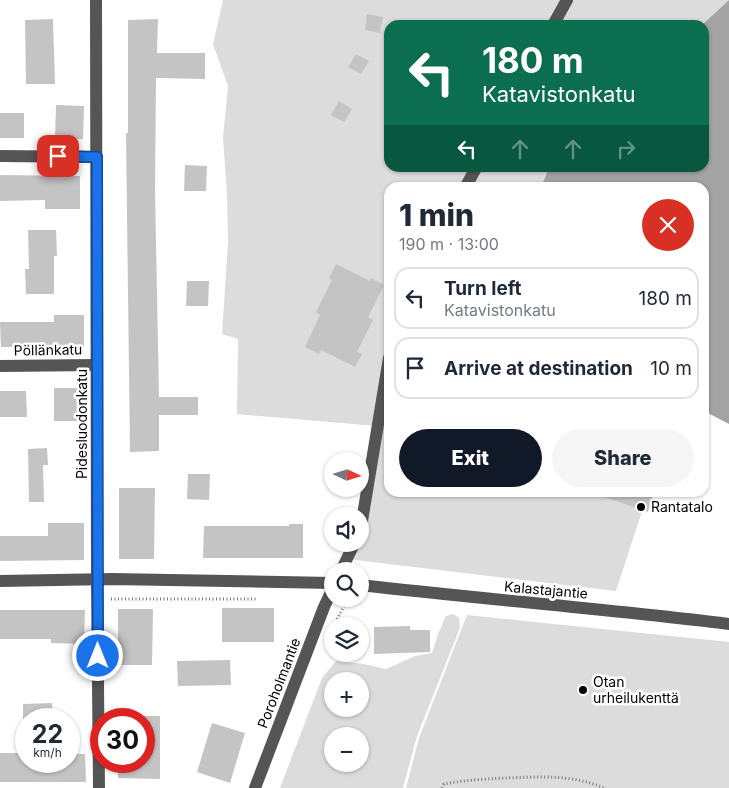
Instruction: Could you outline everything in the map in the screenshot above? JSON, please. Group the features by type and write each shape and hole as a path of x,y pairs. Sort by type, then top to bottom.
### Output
{"street":[{"name":"Pidesluodonkatu","path":"96,0 97,580 100,788"},
{"path":"556,20 567,0"},
{"path":"0,156 97,157"},
{"name":"Pöllänkatu","path":"0,366 96,365"},
{"path":"364,507 384,388"},
{"path":"0,581 112,579 324,583"},
{"name":"Kalastajantie","path":"369,586 729,624"},
{"name":"Poroholmantie","path":"256,788 324,607"}],"path":[{"path":"112,579 111,600 263,599"},
{"path":"324,607 341,613 344,607"},
{"path":"442,788 444,784 465,780 542,776 583,780 604,788"}],"shaded area":[{"path":"223,0 729,0 707,20 384,20 384,172 547,172 543,182 384,182 384,497 647,497 616,591 347,559 353,552 369,552 369,507 364,507 365,498 369,498 369,473 376,426 237,414 238,339 222,334 228,242 223,138 228,86 213,44"},
{"path":"729,0 729,424 709,414 709,182 543,182 547,172 709,172 709,20 707,20"},
{"path":"453,614 459,618 460,628 417,736 403,788 280,788 324,676 324,717 369,717 369,672 327,672 335,662 364,664 386,669 415,656 432,653 446,616"},
{"name":"Otan urheilukenttä","path":"467,615 729,642 729,788 406,788 419,738"}],"building":[{"path":"367,14 383,17 380,33 365,30"},
{"path":"53,19 55,84 26,84 25,20"},
{"path":"158,19 157,53 205,53 205,79 156,78 155,190 159,397 198,397 198,415 159,415 159,451 130,452 126,133 128,133 128,20"},
{"path":"356,54 369,61 361,74 348,67"},
{"path":"339,101 352,109 344,122 331,115"},
{"path":"56,105 84,106 83,139 55,139"},
{"path":"0,113 24,113 24,138 0,138"},
{"path":"185,165 207,166 206,191 184,191"},
{"path":"0,175 80,176 80,209 45,209 45,200 0,201"},
{"path":"28,230 56,230 57,256 54,256 54,294 26,294 25,269 29,269"},
{"path":"336,264 370,281 371,278 384,285 368,317 373,320 357,352 362,354 355,367 321,350 319,354 305,347 320,315 316,312 332,280 329,278"},
{"path":"187,281 209,281 208,306 186,306"},
{"path":"54,315 84,315 84,346 1,347 0,322 54,322"},
{"path":"54,388 85,388 85,421 54,421"},
{"path":"0,391 26,391 27,417 0,417"},
{"path":"47,448 48,465 43,465 44,502 29,502 28,449"},
{"path":"188,474 210,474 209,500 187,499"},
{"path":"119,488 155,488 154,559 119,559"},
{"name":"Rantatalo","path":"605,497 652,497 648,512"},
{"path":"48,523 84,523 84,560 0,561 0,536 48,536"},
{"path":"289,524 303,524 303,558 203,558 204,526 289,526"},
{"path":"222,608 274,608 274,642 222,642"},
{"path":"118,609 153,609 152,665 118,665"},
{"path":"0,610 85,610 84,644 51,643 51,639 0,639"},
{"path":"410,626 410,630 430,630 430,652 374,654 374,627"},
{"path":"230,660 231,685 178,686 177,661"},
{"path":"52,703 52,708 23,708 23,704"},
{"path":"155,716 160,716 160,779 118,778 118,773 155,773"},
{"path":"212,723 245,733 230,783 197,772"},
{"path":"0,753 15,753 15,773 80,773 80,754 85,754 86,782 0,782"}],"place":[{"name":"Rantatalo","path":"641,507"},
{"name":"Otan urheilukenttä","path":"583,690"}],"route":[{"path":"58,156 97,157 98,656"}]}
